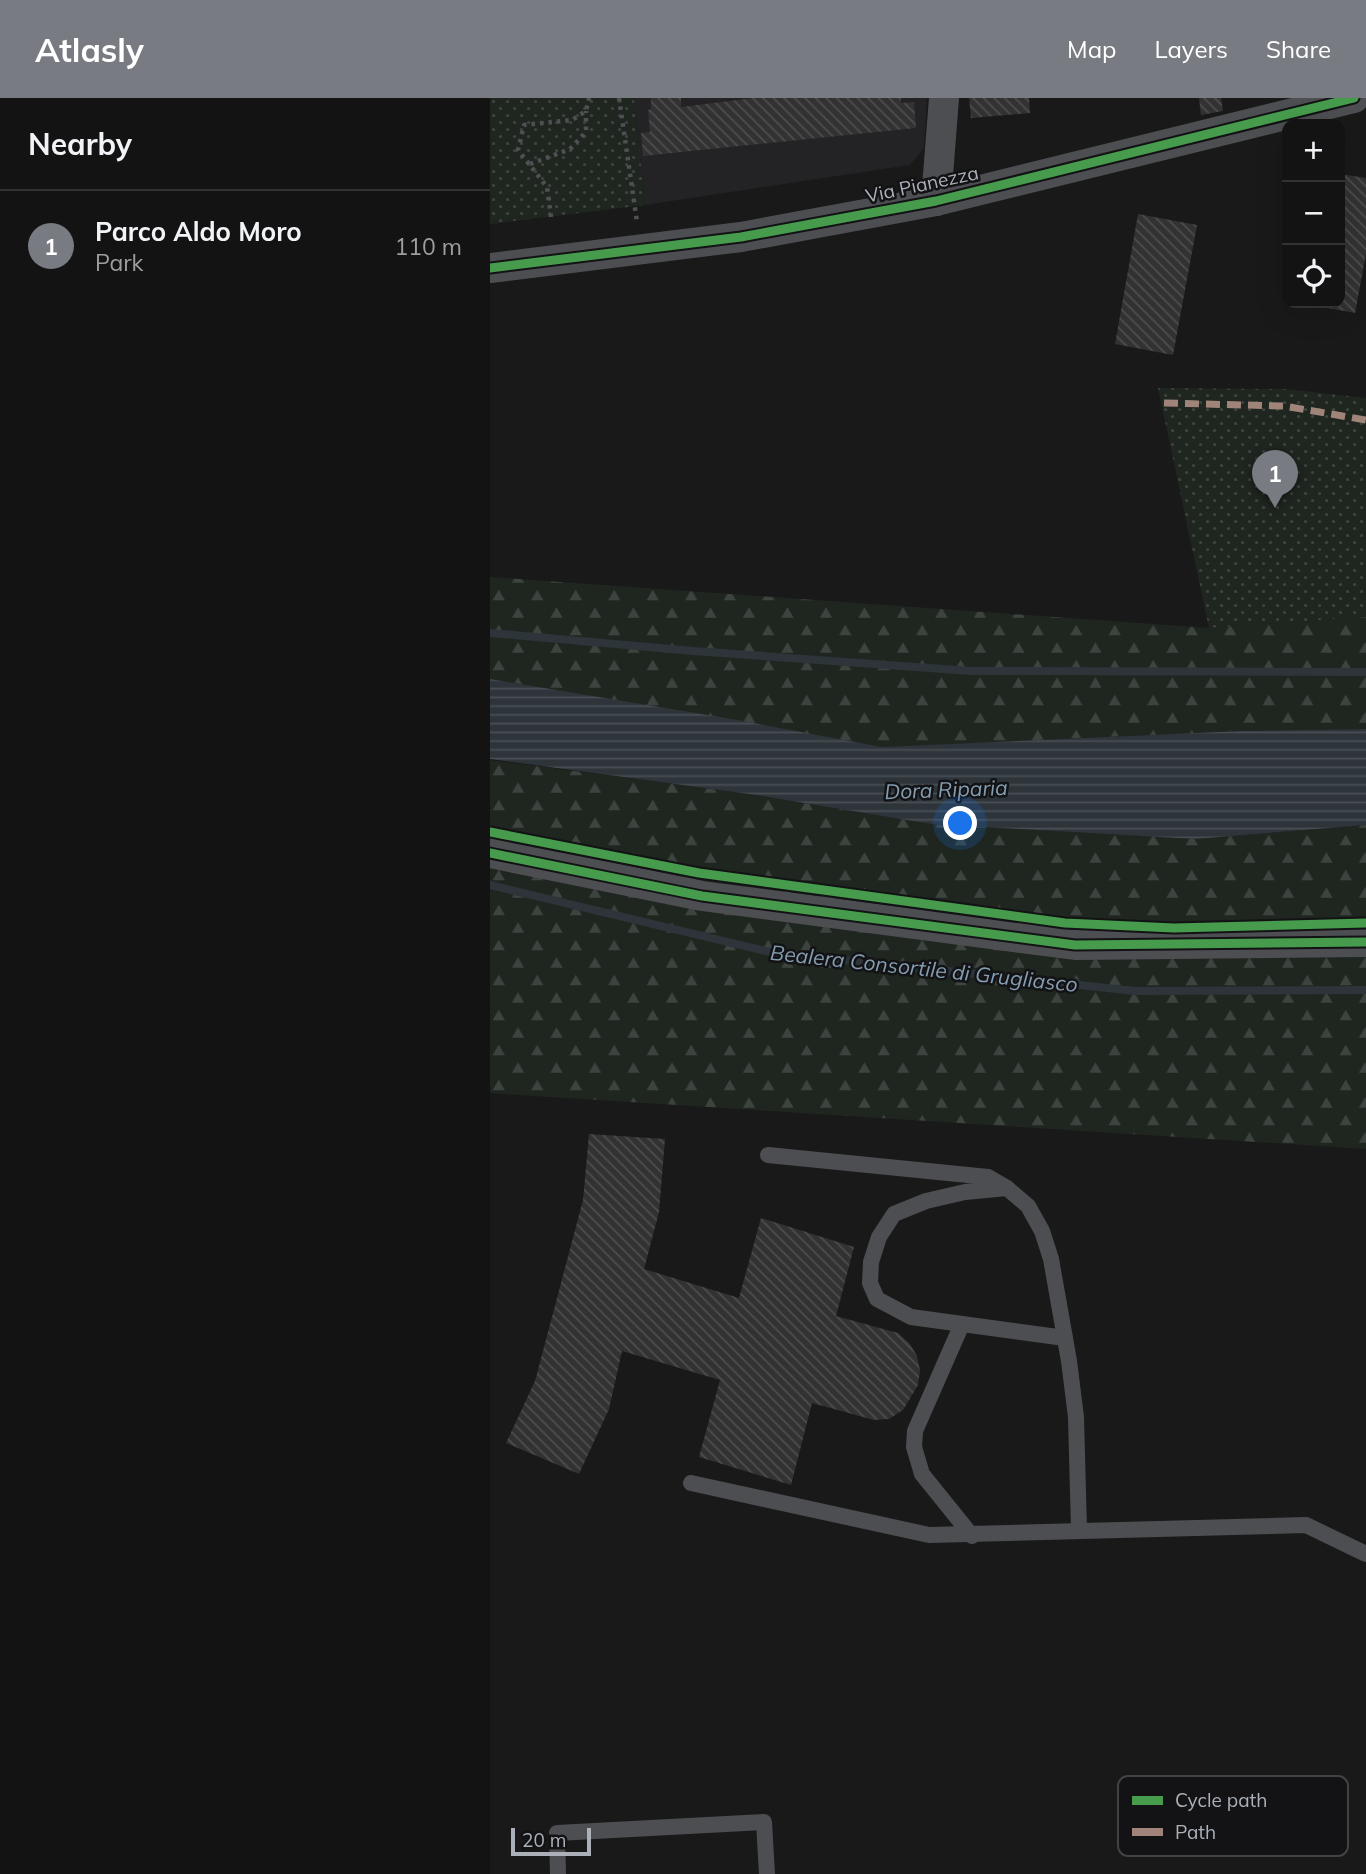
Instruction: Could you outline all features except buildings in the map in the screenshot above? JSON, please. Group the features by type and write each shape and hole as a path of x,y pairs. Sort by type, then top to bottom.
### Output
{"street":[{"path":"936,201 944,98"},
{"name":"Via Pianezza","path":"490,268 741,237 936,201 1354,98"},
{"path":"490,853 702,896 1075,946 1366,942"}],"lane":[{"path":"768,1155 988,1177 1007,1188 1028,1206 1042,1231 1051,1259 1065,1338 1076,1417 1079,1530"},
{"path":"1007,1188 965,1192 894,1214 879,1237 870,1283 877,1299 911,1317 1065,1338"},
{"path":"962,1324 915,1431 914,1447 922,1474 972,1536"},
{"path":"691,1483 929,1535 972,1536 1079,1530 1306,1525 1366,1554"},
{"path":"558,1874 556,1833 764,1822 767,1874"}],"path":[{"path":"530,164 570,149 586,132 589,98"},
{"path":"619,98 642,249"},
{"path":"551,216 547,187 518,150 524,125 572,120 586,111"}],"shaded area":[{"path":"634,98 927,98 924,148 910,165 645,205"}],"green space":[{"path":"490,98 634,98 645,205 490,224"},
{"path":"1158,388 1285,389 1366,398 1366,617 1209,628"},
{"path":"490,577 1209,628 1366,617 1366,729 1241,731 882,747 490,679"},
{"path":"490,760 756,795 931,824 1195,839 1366,825 1366,1149 490,1093"}],"water":[{"name":"Dora Riparia","path":"490,679 882,747 1241,731 1366,729 1366,825 1195,839 931,824 756,795 490,759"}],"waterway":[{"path":"490,633 971,671 1366,672"},
{"name":"Bealera Consortile di Grugliasco","path":"490,885 770,952 1135,991 1366,990"}],"marked path":[{"path":"1164,403 1284,406 1366,420"}],"cycle path":[{"path":"490,268 741,237 936,201 1354,98"},
{"path":"490,832 699,873 1065,923 1174,928 1366,923"},
{"path":"490,853 702,896 1075,945 1366,942"}],"place":[{"name":"Parco Aldo Moro","path":"1275,508"}]}
